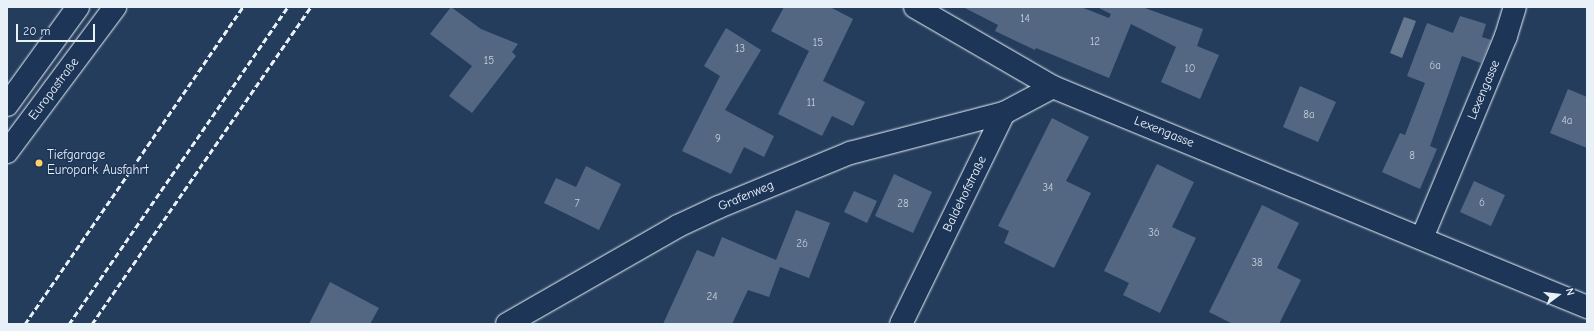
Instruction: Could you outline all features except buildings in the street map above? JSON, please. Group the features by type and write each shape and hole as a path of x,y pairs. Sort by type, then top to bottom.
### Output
{"street":[{"path":"7,105 78,7"},
{"name":"Europastraße","path":"7,152 115,7"},
{"name":"Lexengasse","path":"915,7 1053,87 1587,307"},
{"name":"Lexengasse","path":"1422,238 1506,36 1515,7"},
{"path":"1004,113 1053,87"},
{"name":"Grafenweg","path":"506,324 678,226 727,204 850,153 1004,113"},
{"name":"Baldehofstraße","path":"901,324 1004,113"}],"water":[{"path":"1404,17 1416,21 1402,58 1390,53"}],"railway":[{"path":"25,324 243,7"},
{"path":"69,324 288,7"},
{"path":"92,324 311,7"}],"place":[{"name":"Tiefgarage Europark Ausfahrt","path":"39,163"}]}
